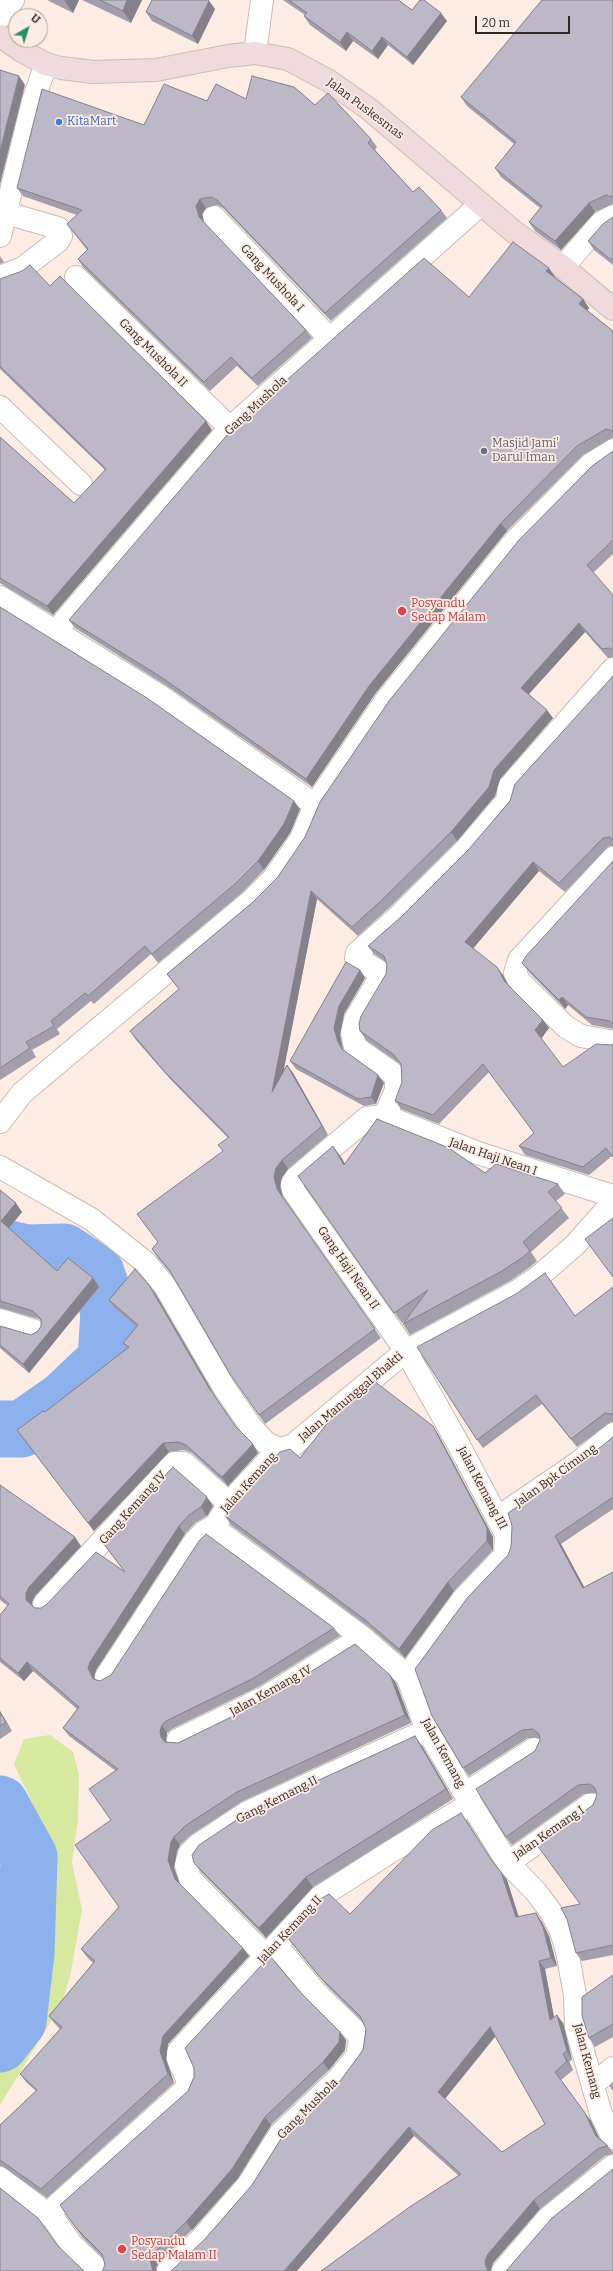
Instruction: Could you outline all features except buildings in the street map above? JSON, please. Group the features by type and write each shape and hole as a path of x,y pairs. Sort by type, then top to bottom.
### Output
{"street":[{"path":"0,17 13,0"},
{"path":"255,53 262,0"},
{"name":"Jalan Puskesmas","path":"0,36 22,51 46,64 61,68 93,72 134,72 255,53 288,59 305,67 350,95 513,231 563,267 613,309"},
{"path":"0,236 33,101 46,64"},
{"name":"Gang Mushola","path":"55,632 230,428 481,204"},
{"path":"0,277 23,268 58,241 61,236 58,228 6,213"},
{"path":"563,267 601,224 613,216"},
{"name":"Gang Mushola I","path":"214,217 330,339"},
{"name":"Gang Mushola II","path":"76,277 230,428"},
{"path":"0,407 81,484"},
{"path":"0,1122 22,1093 251,901 274,878 301,839 315,806 385,702 516,540 590,465 613,450"},
{"path":"0,597 160,696 315,806"},
{"path":"380,1116 396,1090 396,1079 392,1073 355,1047 352,1033 355,1020 381,976 380,972 356,958 357,953 398,917 466,849 507,801 507,791 509,787 613,669"},
{"path":"613,858 519,960 515,973 520,982 566,1027 581,1036 613,1042"},
{"name":"Gang Haji Nean II","path":"380,1116 361,1123 296,1178 292,1184 294,1190 406,1351"},
{"name":"Jalan Haji Nean I","path":"380,1116 478,1153 613,1196"},
{"path":"0,1167 91,1219 145,1262 165,1286 225,1389 252,1428 266,1443 279,1449"},
{"name":"Jalan Manunggal Bhakti","path":"279,1449 292,1446 406,1351 516,1292 538,1277 575,1245 613,1202"},
{"path":"0,1320 35,1331"},
{"name":"Jalan Kemang III","path":"406,1351 506,1534 505,1555 464,1598 407,1676"},
{"name":"Jalan Bpk Cimung","path":"497,1518 579,1462 613,1434"},
{"name":"Jalan Kemang","path":"279,1449 229,1503 216,1525 222,1535 300,1590 362,1637 407,1676 427,1730 468,1799 508,1863 536,1892 551,1912 561,1931 567,1951 575,1995 576,2027 601,2114 613,2138"},
{"name":"Gang Kemang IV","path":"44,1604 174,1463 184,1463 229,1503"},
{"path":"106,1677 195,1541 204,1532 216,1525"},
{"name":"Jalan Kemang IV","path":"178,1740 264,1698 362,1637"},
{"name":"Gang Kemang II","path":"271,1951 190,1879 186,1865 189,1854 198,1845 248,1812 427,1730"},
{"name":"Jalan Kemang II","path":"53,2218 56,2206 185,2090 188,2081 178,2059 178,2052 320,1897 468,1799 534,1749"},
{"name":"Jalan Kemang I","path":"508,1863 591,1804"},
{"name":"Gang Mushola","path":"168,2271 201,2239 248,2185 280,2134 338,2079 357,2056 359,2049 357,2034 271,1951"},
{"path":"593,2084 613,2068"},
{"path":"503,2271 549,2217 613,2166"},
{"path":"0,2178 53,2218 72,2245 98,2271"}],"green space":[{"path":"50,1735 73,1752 79,1774 78,1819 72,1862 82,1910 70,1976 62,2003 0,2105 0,2051 21,2023 32,1999 31,1970 41,1916 43,1872 48,1846 33,1805 14,1764 24,1739"}],"waterway":[{"path":"0,1247 27,1253 64,1252 96,1273 109,1311 106,1360 65,1399 22,1429 0,1429"},
{"path":"0,1804 29,1857 26,1953 18,2021 0,2044"}],"place":[{"name":"KitaMart","path":"59,122"},
{"name":"Masjid Jami' Darul Iman","path":"484,451"},
{"name":"Posyandu Sedap Malam","path":"402,611"},
{"name":"Posyandu Sedap Malam II","path":"122,2249"}]}
